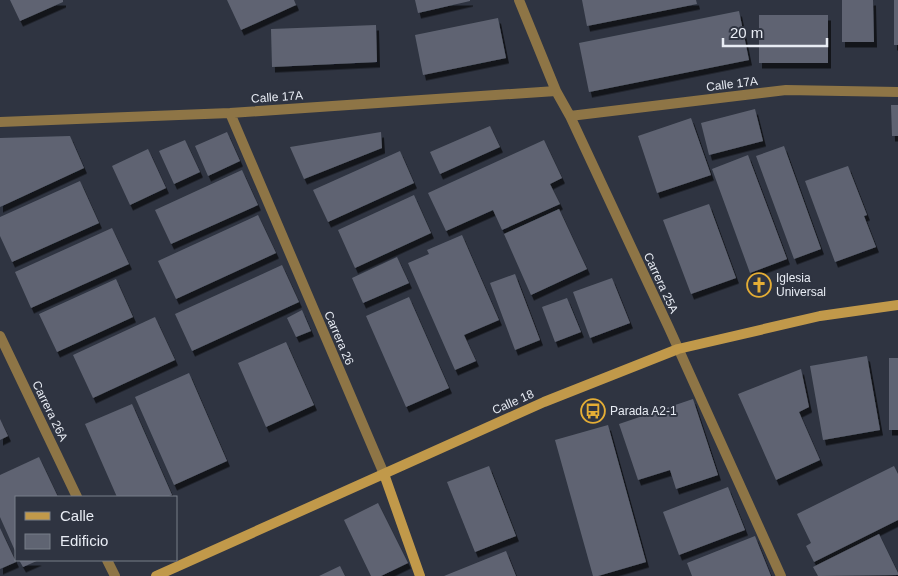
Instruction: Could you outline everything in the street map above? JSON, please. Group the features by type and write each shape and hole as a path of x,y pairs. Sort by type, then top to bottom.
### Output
{"main road":[{"name":"Calle 18","path":"156,576 544,402 678,349 820,316 898,305"},
{"name":"Carrera 26","path":"384,474 420,576"}],"street":[{"name":"Carrera 25A","path":"519,0 556,91 570,116 781,576"},
{"name":"Calle 17A","path":"570,116 786,90 898,92"},
{"name":"Calle 17A","path":"0,122 230,113 556,91"},
{"name":"Carrera 26","path":"230,113 384,474"},
{"name":"Carrera 26A","path":"0,336 77,496"},
{"path":"108,561 115,576"}],"building":[{"path":"10,0 63,0 63,2 20,21"},
{"path":"227,0 294,0 296,5 241,30"},
{"path":"415,0 470,0 470,1 418,13"},
{"path":"582,0 696,0 697,4 587,26"},
{"path":"842,0 873,0 874,42 842,42"},
{"path":"894,0 898,0 898,45 894,45"},
{"path":"739,11 749,60 589,92 579,43"},
{"path":"759,15 828,15 828,63 759,63"},
{"path":"498,18 506,58 423,75 415,35"},
{"path":"376,25 377,62 272,67 271,29"},
{"path":"891,105 898,105 898,136 892,136"},
{"path":"755,109 763,141 709,155 701,123"},
{"path":"691,118 711,175 657,193 638,136"},
{"path":"490,126 500,147 440,174 430,152"},
{"path":"227,132 240,161 208,176 195,146"},
{"path":"381,132 382,148 304,179 290,147"},
{"path":"70,136 84,168 0,207 0,138"},
{"path":"185,140 200,172 174,184 159,151"},
{"path":"544,140 562,178 550,184 560,204 502,230 493,210 446,231 428,193"},
{"path":"784,146 821,249 794,259 756,156"},
{"path":"148,149 166,188 130,205 112,166"},
{"path":"400,151 414,183 328,222 313,190"},
{"path":"748,155 787,259 750,273 712,169"},
{"path":"848,166 867,215 864,216 876,247 835,262 805,181"},
{"path":"242,170 258,205 171,244 155,210"},
{"path":"80,181 99,223 12,262 0,236 0,217"},
{"path":"414,195 431,233 355,268 338,230"},
{"path":"709,204 736,278 691,294 663,220"},
{"path":"559,209 587,269 531,295 504,234"},
{"path":"258,215 276,253 176,299 158,261"},
{"path":"112,228 129,264 31,308 15,272"},
{"path":"462,235 499,320 464,335 476,361 455,370 408,263 429,254 427,250"},
{"path":"397,257 409,283 363,303 352,278"},
{"path":"282,265 299,302 192,351 175,314"},
{"path":"515,274 540,340 515,350 490,283"},
{"path":"612,278 630,323 590,338 573,292"},
{"path":"116,279 133,317 57,352 39,314"},
{"path":"409,297 449,388 406,407 366,316"},
{"path":"567,298 581,332 555,342 542,307"},
{"path":"302,310 311,331 296,337 287,318"},
{"path":"155,317 175,360 93,398 73,355"},
{"path":"286,342 314,405 266,427 238,363"},
{"path":"867,356 880,430 823,440 810,366"},
{"path":"889,358 898,358 898,430 889,430"},
{"path":"801,369 809,407 799,412 820,460 776,480 738,394"},
{"path":"189,373 227,461 174,485 135,397"},
{"path":"693,399 718,475 676,489 670,470 638,480 619,424"},
{"path":"132,404 172,495 117,496 85,424"},
{"path":"0,419 8,436 0,440"},
{"path":"608,425 646,562 593,576 555,440"},
{"path":"39,457 58,496 15,496 15,551 0,517 0,475"},
{"path":"489,466 516,536 475,552 447,482"},
{"path":"894,466 898,474 898,520 814,562 806,546 811,543 797,514"},
{"path":"728,487 745,530 679,555 663,512"},
{"path":"378,503 408,563 381,576 371,576 344,520"},
{"path":"0,528 16,562 0,569"},
{"path":"879,534 898,575 818,576 813,567"},
{"path":"755,536 771,576 692,576 687,563"},
{"path":"506,551 516,576 444,576"},
{"path":"20,561 37,561 23,567"},
{"path":"340,566 345,576 319,576"}],"place":[{"name":"Iglesia Universal","path":"759,285"},
{"name":"Parada A2-1","path":"593,411"}]}
